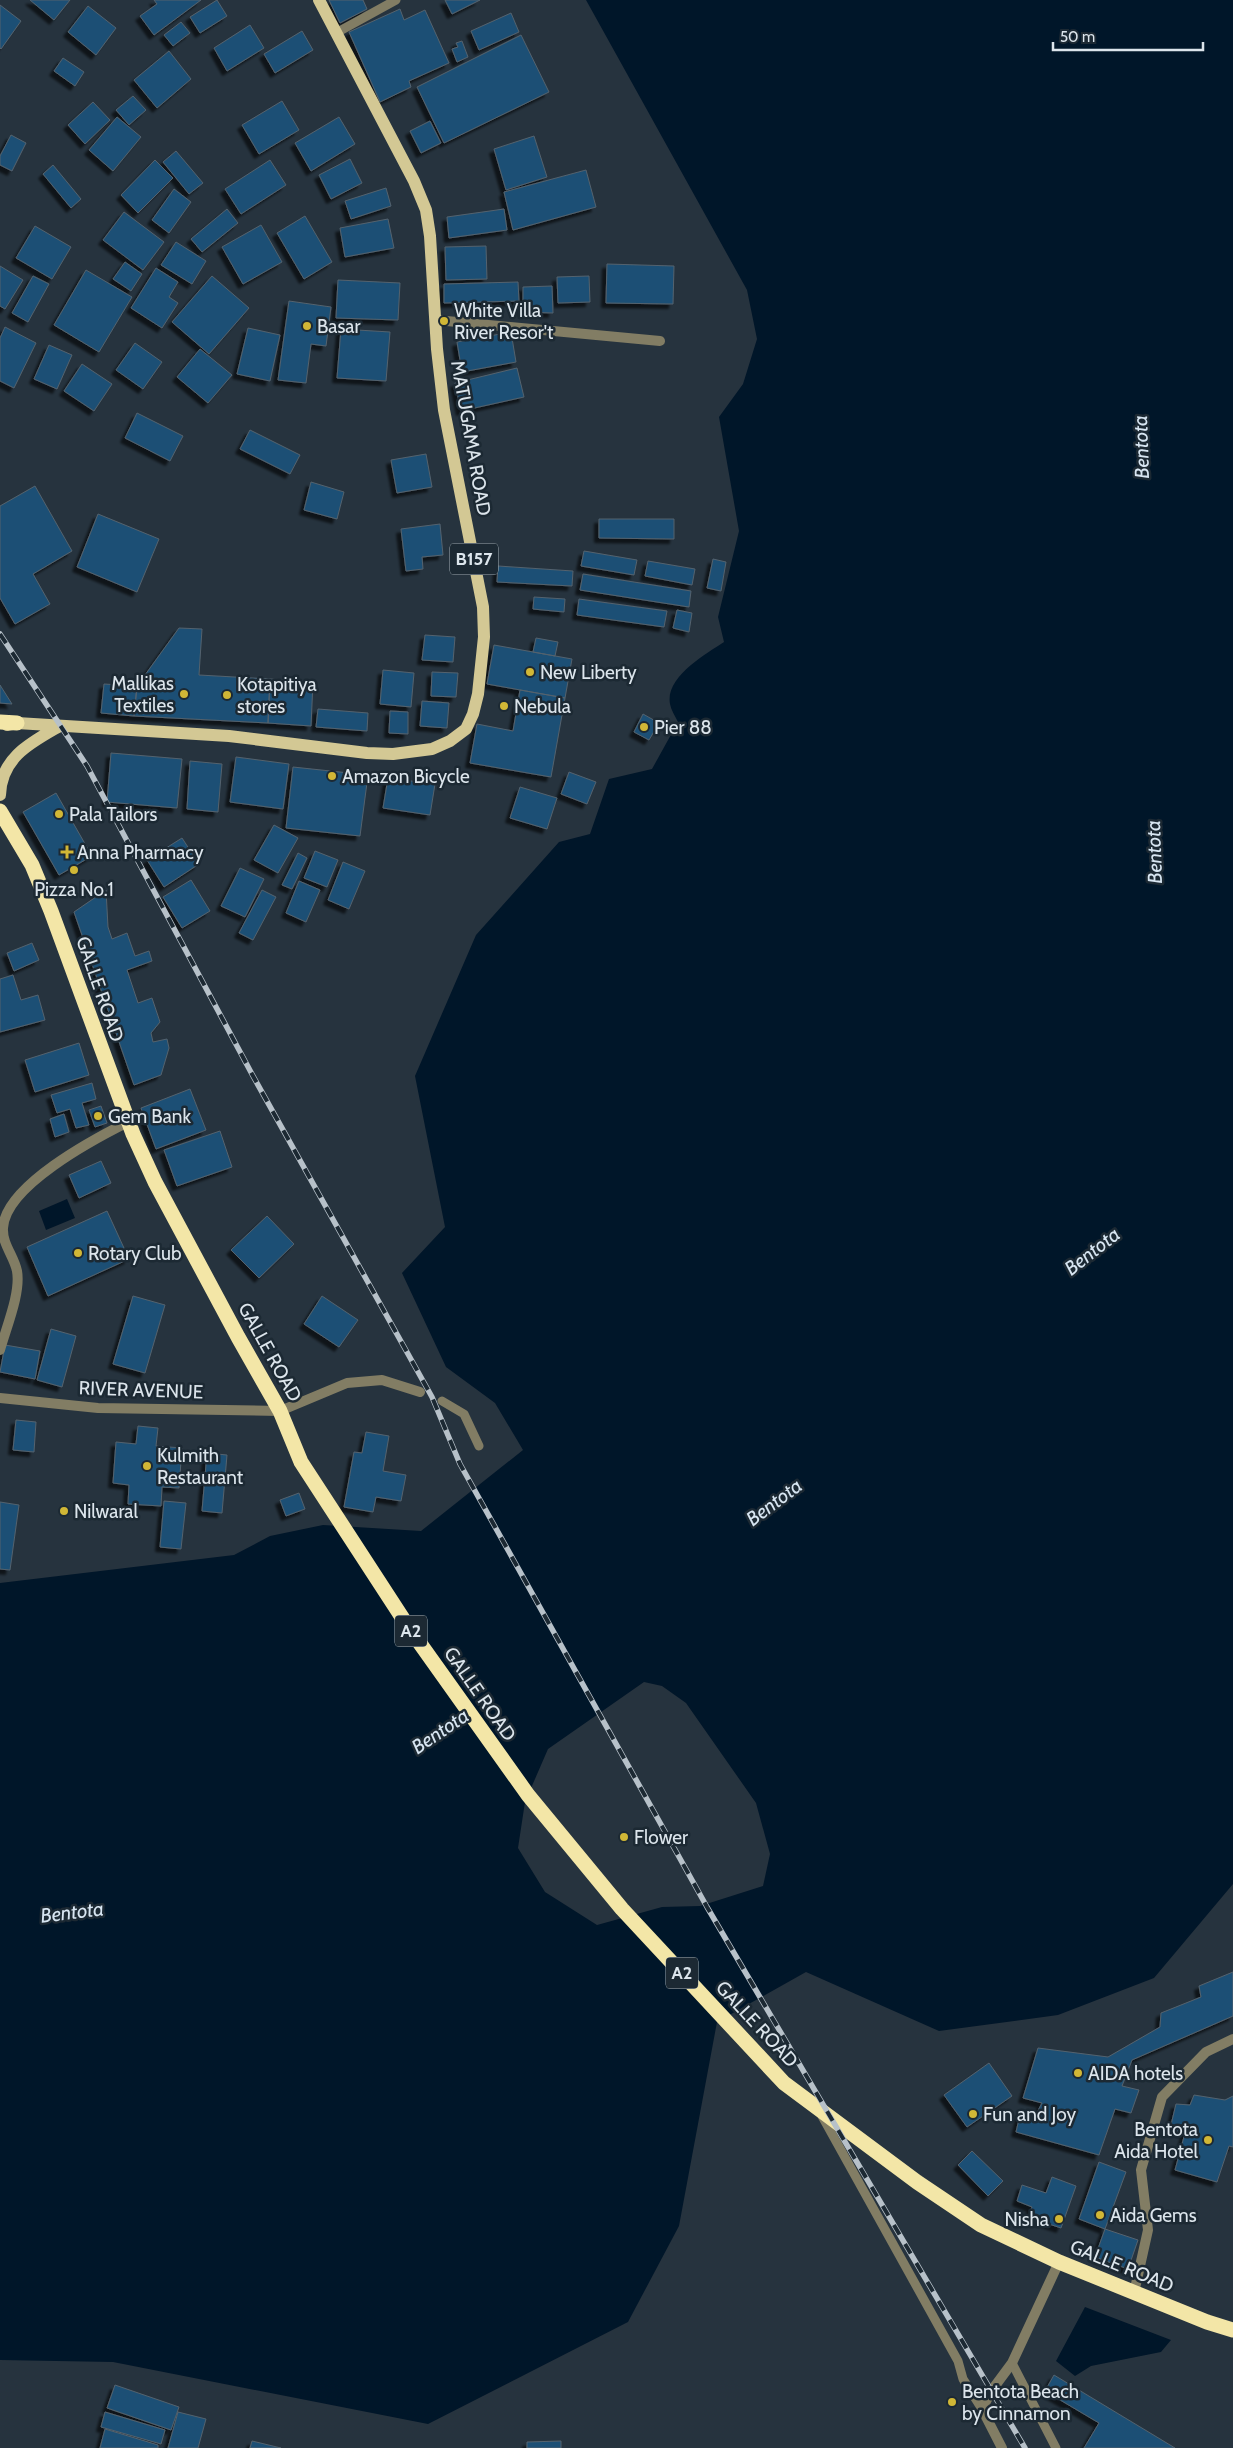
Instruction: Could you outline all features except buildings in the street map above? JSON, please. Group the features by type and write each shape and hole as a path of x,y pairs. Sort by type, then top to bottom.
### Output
{"highway":[{"path":"0,722 17,723"},
{"name":"GALLE ROAD","path":"0,804 32,865 51,910 128,1122 160,1191 280,1411 301,1462 409,1628 528,1795 622,1909 784,2083 917,2182 981,2225 1059,2262 1134,2293 1233,2330"}],"main road":[{"name":"MATUGAMA ROAD","path":"0,727 17,723 238,737 367,753 393,754 432,749 450,741 466,729 473,714 478,694 485,627 480,590 445,418 437,349 433,267 426,210 414,181 319,0"},
{"path":"0,804 1,781 10,762 28,745 58,727"}],"street":[{"path":"436,320 660,341"},
{"path":"0,1350 16,1291 17,1272 3,1239 3,1226 7,1211 43,1174 71,1152 128,1122"},
{"path":"280,1411 347,1383 382,1380 420,1392"},
{"name":"RIVER AVENUE","path":"0,1398 98,1408 280,1411"},
{"path":"1134,2293 1148,2230 1141,2170 1162,2097 1206,2052 1233,2039"},
{"path":"1002,2448 982,2409 992,2390 1012,2363 1059,2262"}],"lane":[{"path":"336,33 396,0"},
{"path":"442,1401 464,1414 479,1446"},
{"path":"784,2083 823,2117 958,2361 963,2379 982,2409"},
{"path":"1012,2363 1056,2448"}],"water":[{"name":"Bentota","path":"586,0 1233,0 1233,1884 1154,1978 1058,2015 939,2031 806,1972 717,2022 679,2226 628,2322 428,2424 113,2362 0,2360 0,1583 234,1555 270,1536 323,1525 421,1531 523,1450 495,1403 446,1367 402,1273 445,1227 415,1076 476,935 559,842 590,834 609,779 652,769 678,722 670,704 670,694 674,685 688,667 724,642 718,617 739,531 719,417 743,384 757,339 747,290","holes":["644,1682 662,1686 686,1703 756,1803 770,1854 763,1886 700,1906 662,1907 597,1925 545,1892 518,1848 525,1802 548,1749"]},
{"path":"67,1199 75,1218 46,1230 39,1211"},
{"path":"1085,2307 1171,2340 1161,2352 1091,2366 1075,2376 1056,2361"}],"railway":[{"path":"0,634 87,766 253,1076 432,1397 460,1464 707,1907 1025,2448"}],"place":[{"name":"White Villa River Resor't","path":"444,321"},
{"name":"Basar","path":"307,326"},
{"name":"New Liberty","path":"530,672"},
{"name":"Mallikas Textiles","path":"184,694"},
{"name":"Kotapitiya stores","path":"227,695"},
{"name":"Nebula","path":"504,706"},
{"name":"Pier 88","path":"644,727"},
{"name":"Amazon Bicycle","path":"332,776"},
{"name":"Pala Tailors","path":"59,814"},
{"name":"Anna Pharmacy","path":"67,852"},
{"name":"Pizza No.1","path":"74,870"},
{"name":"Gem Bank","path":"98,1116"},
{"name":"Rotary Club","path":"78,1253"},
{"name":"Kulmith Restaurant","path":"147,1466"},
{"name":"Nilwaral","path":"64,1511"},
{"name":"Flower","path":"624,1837"},
{"name":"AIDA hotels","path":"1078,2073"},
{"name":"Fun and Joy","path":"973,2114"},
{"name":"Bentota Aida Hotel","path":"1208,2140"},
{"name":"Aida Gems","path":"1100,2215"},
{"name":"Nisha","path":"1059,2219"},
{"name":"Bentota Beach by Cinnamon","path":"952,2402"}]}
